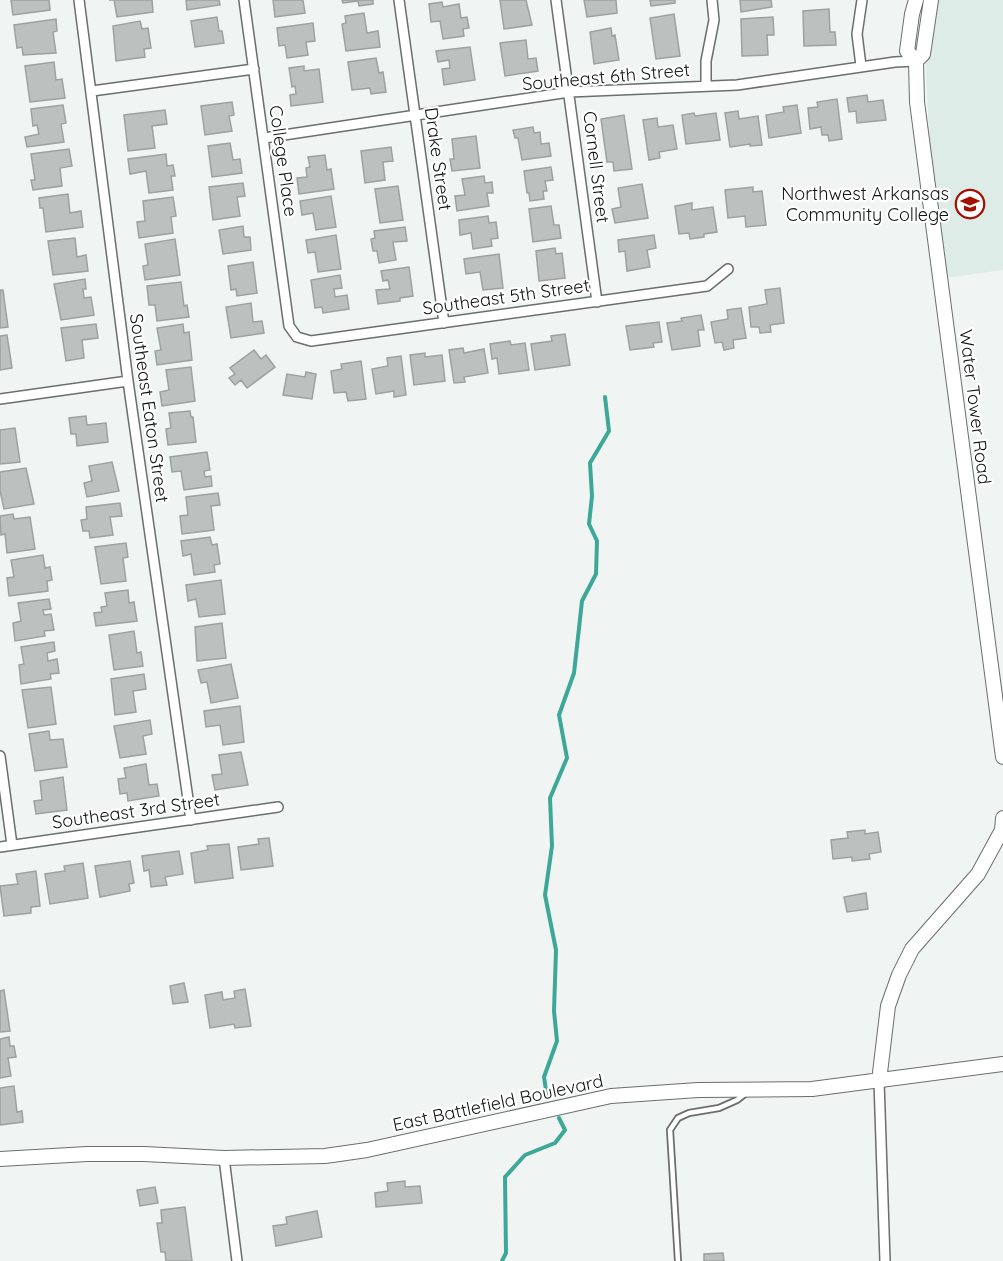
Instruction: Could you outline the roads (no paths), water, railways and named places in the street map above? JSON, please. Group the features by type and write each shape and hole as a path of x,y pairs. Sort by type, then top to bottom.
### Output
{"street":[{"name":"Southeast Eaton Street","path":"79,0 128,381 191,820"},
{"name":"College Place","path":"244,0 290,326"},
{"name":"Drake Street","path":"399,0 444,323"},
{"name":"Cornell Street","path":"556,0 597,302"},
{"path":"706,85 706,61 714,20 712,0"},
{"path":"861,66 857,34 862,0"},
{"name":"Water Tower Road","path":"916,0 908,51 916,61 917,102 1003,757"},
{"name":"Water Tower Road","path":"916,61 923,54 931,0"},
{"name":"Southeast 6th Street","path":"264,138 569,92 736,85 861,66 916,61"},
{"path":"92,91 254,69"},
{"name":"Southeast 5th Street","path":"290,326 297,337 312,341 707,286 728,269"},
{"path":"0,399 128,381"},
{"path":"0,756 12,845"},
{"name":"Southeast 3rd Street","path":"0,847 278,807"},
{"path":"885,1261 879,1081 888,1006 899,975 912,949 978,874 1002,830 1003,818"},
{"name":"East Battlefield Boulevard","path":"0,1159 87,1154 224,1158 325,1156 367,1150 611,1096 698,1090 812,1089 1003,1064"},
{"path":"224,1158 237,1261"}],"lane":[{"path":"678,1261 670,1130 678,1118 689,1113 719,1108 737,1100 748,1091"}],"waterway":[{"path":"549,1098 544,1077 557,1041 554,1011 556,950 545,895 552,846 550,798 567,758 559,715 574,673 582,601 596,574 597,541 589,524 592,496 590,463 609,431 605,397"},
{"path":"502,1261 506,1253 505,1177 525,1155 555,1143 565,1130 559,1118"}],"place":[{"name":"Northwest Arkansas Community College","path":"970,204"}]}
